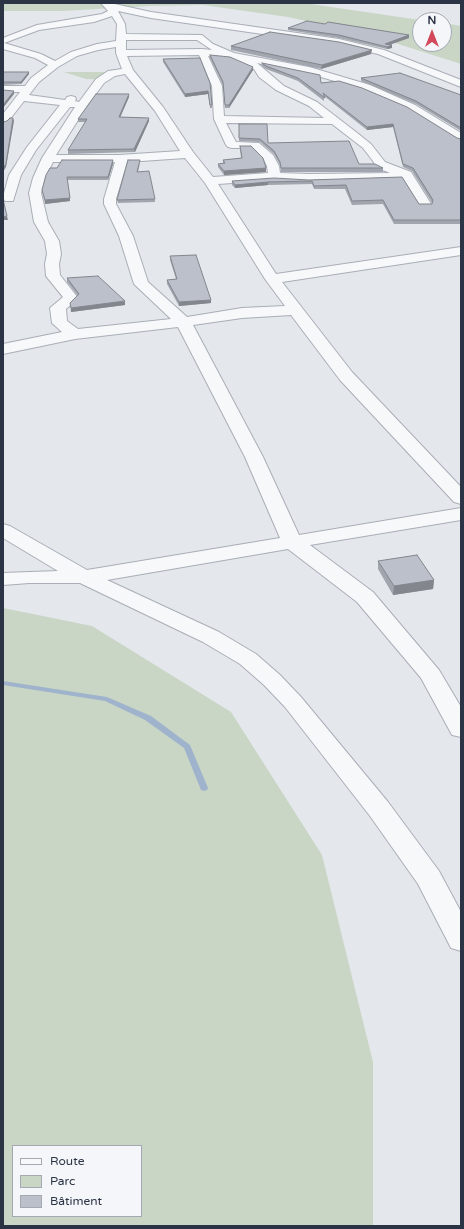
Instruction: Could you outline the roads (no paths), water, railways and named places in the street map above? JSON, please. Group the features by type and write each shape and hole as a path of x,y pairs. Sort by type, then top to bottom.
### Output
{"street":[{"path":"110,7 121,24 121,44 128,71 159,109 188,154 210,181 272,279 346,376 461,498"},
{"path":"110,7 228,27 312,37 381,52 461,84"},
{"path":"3,41 37,28 105,16 110,7"},
{"path":"121,24 133,24"},
{"path":"146,24 228,27"},
{"path":"3,120 35,80 55,65 74,54 97,47 199,37 210,46 257,67 263,75 280,88 313,104 366,146 379,160 380,164 407,175 425,204"},
{"path":"121,44 233,56 309,70 366,87 411,107 461,138"},
{"path":"3,46 38,56 55,65"},
{"path":"202,52 217,86 219,119 232,145 255,145 266,154 273,166 274,176"},
{"path":"75,334 60,323 58,308 71,298 53,276 52,264 54,254 52,242 41,222 35,193 39,178 48,158 82,105 100,81 112,73 128,71"},
{"path":"3,89 82,105"},
{"path":"9,198 15,175 31,149 77,91"},
{"path":"219,119 255,121 334,121"},
{"path":"48,158 119,158 188,154"},
{"path":"119,158 121,160 120,166 110,199 110,204 126,236 141,284 183,321 254,457 292,542 365,597 431,675 461,729"},
{"path":"210,181 274,176 309,178 407,175"},
{"path":"272,279 461,251"},
{"path":"3,349 75,334 242,314 295,310"},
{"path":"3,579 29,577 84,577 461,514"},
{"path":"3,530 84,577 211,637 248,659 272,680 293,702 334,751 379,809 429,878 461,940"}],"waterway":[{"path":"3,683 107,699 148,718 187,747 204,788"}]}
